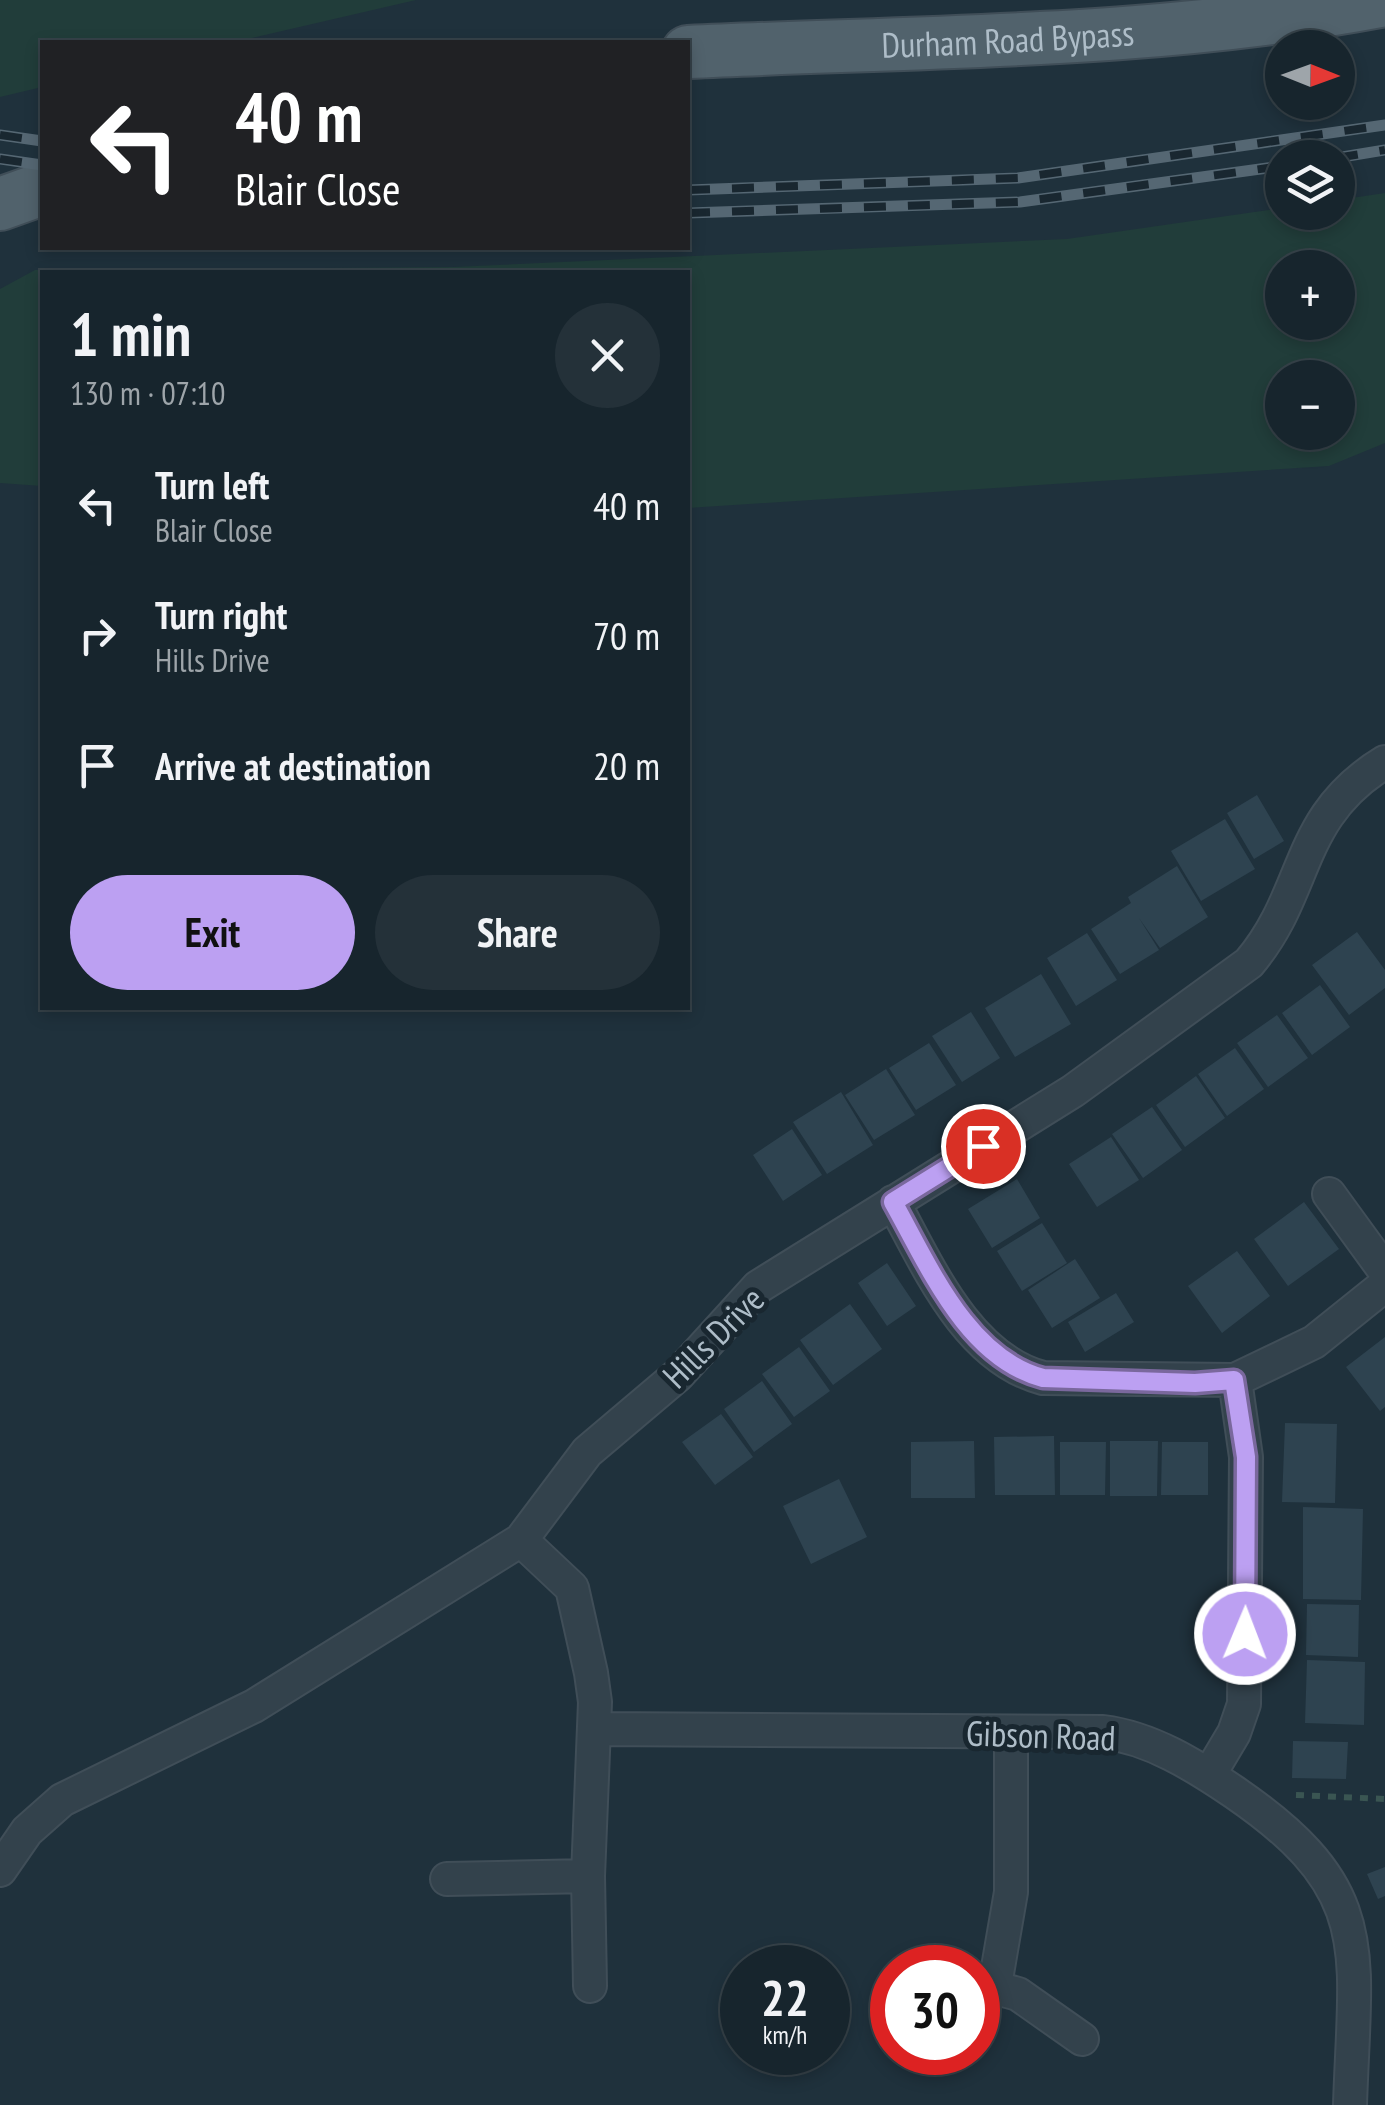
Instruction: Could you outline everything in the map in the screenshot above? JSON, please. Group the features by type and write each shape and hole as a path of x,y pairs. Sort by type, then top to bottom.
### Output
{"main road":[{"name":"Durham Road Bypass","path":"690,52 996,40 1227,25 1385,0"},
{"path":"0,204 40,191"}],"street":[{"name":"Hills Drive","path":"0,1870 28,1831 62,1800 270,1697 521,1540 587,1452 678,1375 739,1304 1127,1055 1249,963 1271,936 1322,817 1345,790 1385,762"},
{"path":"1329,1194 1385,1271"},
{"path":"893,1202 983,1345 1020,1372 1072,1381 1234,1380 1314,1342 1385,1284"},
{"path":"1209,1775 1234,1733 1244,1704 1246,1457 1234,1380"},
{"path":"521,1540 572,1588 580,1609 595,1702 588,1876 590,1986"},
{"name":"Gibson Road","path":"594,1729 1128,1735 1209,1775 1263,1812 1322,1868 1345,1913 1354,1976 1350,2105"},
{"path":"1000,1955 1006,1942 1011,1892 1011,1733"},
{"path":"446,1880 588,1876"},
{"path":"1000,1989 1037,2004 1082,2039"}],"path":[{"path":"1263,1812 1278,1795 1385,1798"}],"green space":[{"path":"0,0 416,0 243,40 40,40 40,87 0,97"},
{"path":"1385,193 1385,443 1329,466 690,508 690,270 40,270 40,486 0,483 0,289 35,270 453,267 1067,239 1265,210 1265,230 1355,230 1355,197"}],"building":[{"path":"1257,795 1284,841 1254,859 1227,813"},
{"path":"1225,819 1255,869 1201,901 1171,851"},
{"path":"1177,866 1208,917 1160,948 1139,918 1159,950 1120,974 1091,929 1131,903 1128,897"},
{"path":"1357,932 1385,970 1385,988 1349,1015 1312,965"},
{"path":"1087,933 1117,980 1076,1006 1047,958"},
{"path":"1041,974 1071,1024 1015,1057 985,1008"},
{"path":"1320,985 1350,1027 1312,1055 1282,1013"},
{"path":"971,1012 1000,1058 962,1082 932,1036"},
{"path":"1277,1015 1308,1058 1268,1087 1237,1043"},
{"path":"929,1043 956,1085 916,1110 889,1068"},
{"path":"1235,1048 1264,1089 1227,1116 1198,1074"},
{"path":"886,1069 915,1115 874,1140 845,1095"},
{"path":"1196,1076 1225,1118 1185,1147 1156,1105"},
{"path":"841,1092 873,1145 827,1174 793,1122"},
{"path":"1152,1107 1182,1150 1143,1178 1112,1134"},
{"path":"792,1129 822,1175 783,1201 753,1155"},
{"path":"1111,1137 1139,1180 1097,1207 1069,1164"},
{"path":"1017,1179 1040,1218 992,1248 968,1209"},
{"path":"1304,1202 1339,1249 1288,1286 1254,1239"},
{"path":"1042,1223 1067,1263 1022,1291 997,1251"},
{"path":"1237,1251 1270,1296 1222,1333 1188,1286"},
{"path":"1075,1259 1100,1298 1052,1328 1028,1290"},
{"path":"887,1263 916,1306 887,1326 858,1283"},
{"path":"1116,1293 1134,1322 1085,1352 1068,1322"},
{"path":"850,1304 882,1349 833,1385 800,1340"},
{"path":"1385,1337 1385,1407 1380,1411 1346,1367"},
{"path":"799,1347 830,1391 794,1417 762,1374"},
{"path":"762,1381 792,1424 754,1452 724,1409"},
{"path":"721,1414 753,1457 715,1485 682,1442"},
{"path":"1285,1423 1337,1424 1335,1503 1282,1502"},
{"path":"1054,1436 1055,1495 995,1495 994,1437"},
{"path":"974,1441 975,1498 911,1498 911,1442"},
{"path":"1110,1441 1158,1441 1157,1496 1110,1496"},
{"path":"1060,1442 1106,1442 1105,1495 1060,1495"},
{"path":"1162,1442 1208,1442 1208,1495 1161,1495"},
{"path":"839,1479 867,1537 811,1564 783,1506"},
{"path":"1303,1507 1363,1509 1361,1600 1303,1599"},
{"path":"1307,1604 1359,1605 1358,1657 1306,1655"},
{"path":"1307,1660 1365,1662 1364,1725 1305,1723"},
{"path":"1293,1741 1348,1742 1346,1779 1292,1778"},
{"path":"1385,1867 1385,1896 1378,1899 1367,1874"}],"railway":[{"path":"690,190 1018,178 1385,125"},
{"path":"0,135 40,141"},
{"path":"1355,155 1385,150"},
{"path":"0,159 40,165"},
{"path":"690,213 1020,202 1265,168"}],"route":[{"path":"983,1146 893,1202 983,1345 1020,1372 1043,1378 1195,1383 1234,1380 1246,1457 1245,1634"}]}
